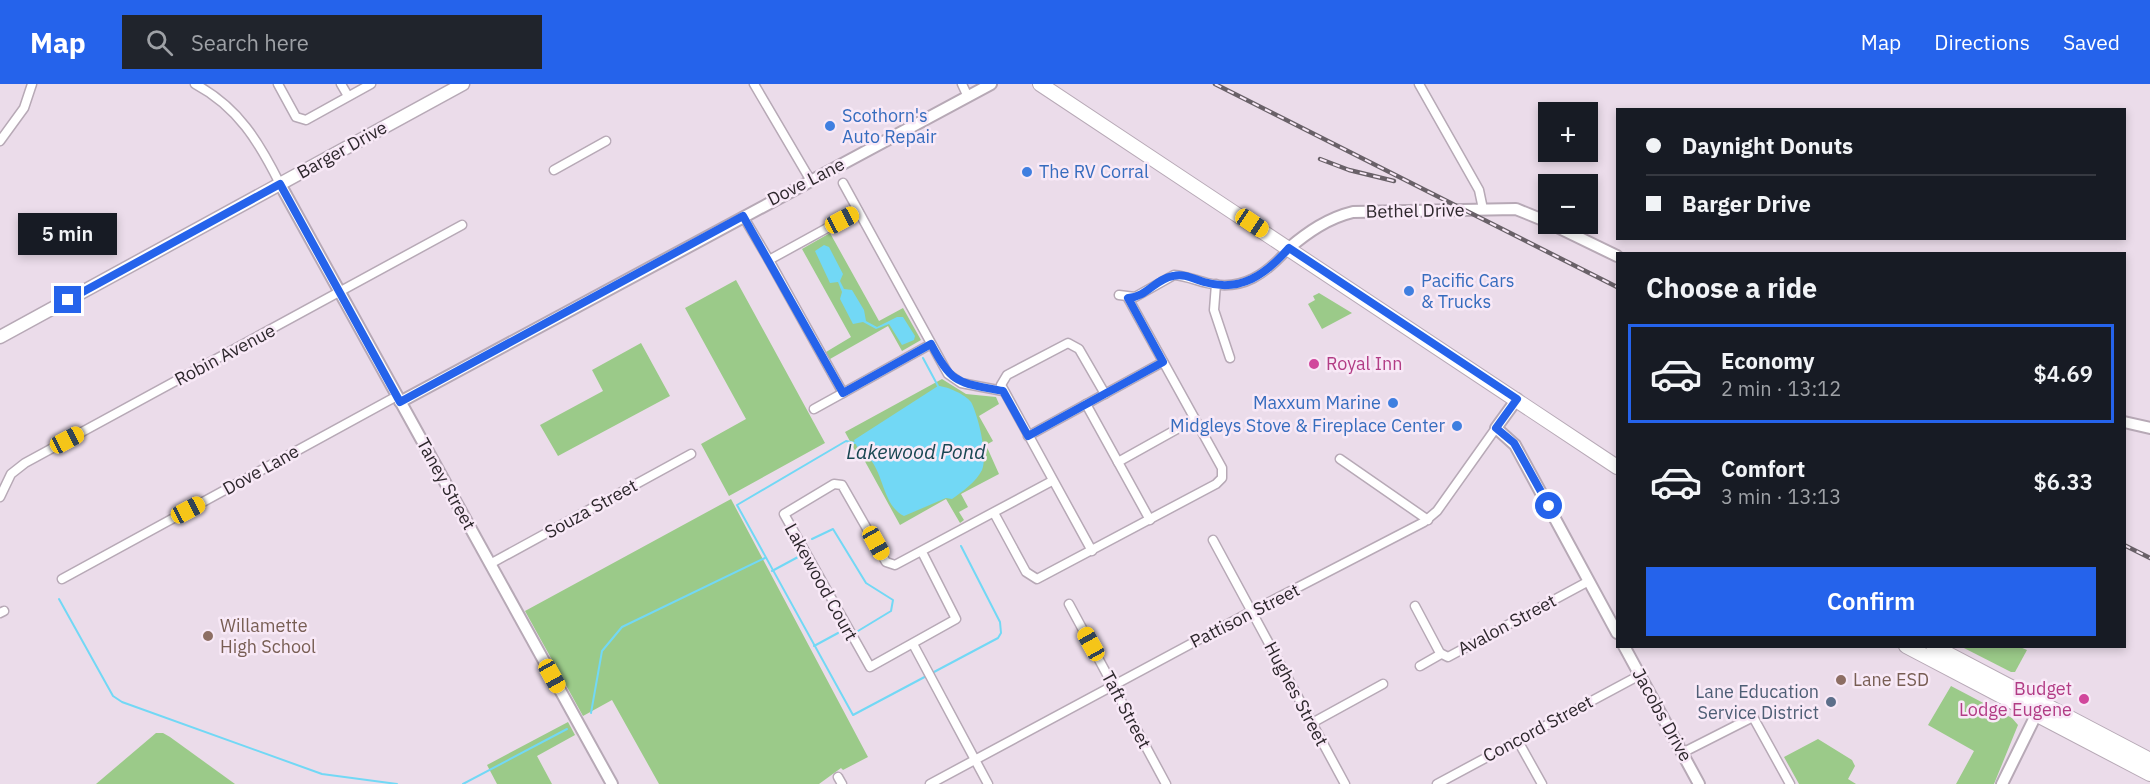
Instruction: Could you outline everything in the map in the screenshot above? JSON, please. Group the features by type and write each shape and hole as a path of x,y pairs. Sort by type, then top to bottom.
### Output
{"main road":[{"name":"Barger Drive","path":"0,337 463,84"},
{"path":"1040,84 1616,466"},
{"path":"1910,648 2038,710 2150,759"},
{"path":"1936,648 2150,774"}],"street":[{"path":"0,141 24,108 32,84"},
{"path":"195,84 210,87 244,123 280,184"},
{"path":"278,84 293,112 301,120 312,118 371,84"},
{"path":"341,84 348,96"},
{"path":"754,84 811,180"},
{"path":"962,84 968,96"},
{"name":"Dove Lane","path":"62,579 991,84"},
{"path":"1419,84 1479,190 1483,209"},
{"path":"555,170 606,141"},
{"path":"843,183 944,368 957,381 1003,391"},
{"name":"Taney Street","path":"280,184 612,784"},
{"name":"Bethel Drive","path":"1289,248 1306,233 1337,216 1353,212 1516,209 1538,218"},
{"path":"769,260 858,211"},
{"path":"743,216 843,393"},
{"name":"Robin Avenue","path":"0,497 9,477 26,463 462,225"},
{"name":"Bethel Drive","path":"1572,234 1616,256"},
{"path":"994,513 1026,572 1033,579 1043,578 1216,484 1222,478 1222,468 1123,296 1142,295 1160,281 1174,275 1216,284 1243,283 1253,280 1268,270 1289,248"},
{"path":"1216,284 1214,310 1230,358"},
{"path":"1092,551 1003,391 1002,382 1007,375 1068,343 1079,349 1105,394"},
{"path":"814,409 931,344"},
{"path":"1028,436 1163,362"},
{"name":"Pattison Street","path":"930,784 1252,610 1428,520 1517,399"},
{"path":"1086,404 1150,520"},
{"path":"1118,462 1195,419"},
{"path":"2126,422 2150,428"},
{"path":"1496,428 1514,443 1616,631"},
{"name":"Souza Street","path":"490,564 691,454"},
{"path":"1340,459 1428,520"},
{"name":"Lakewood Court","path":"922,552 956,616 952,623 873,666 867,666 784,514 838,483 845,488 889,565 899,564 1052,481"},
{"name":"Hughes Street","path":"1213,540 1345,784"},
{"name":"Avalon Street","path":"1415,606 1441,654 1448,657 1589,581"},
{"name":"Taft Street","path":"1069,604 1166,784"},
{"path":"913,644 988,784"},
{"name":"Jacobs Drive","path":"1625,648 1699,784"},
{"path":"1420,666 1441,654"},
{"name":"Concord Street","path":"1437,784 1640,675"},
{"path":"1312,723 1383,684"},
{"path":"2002,784 2038,710"},
{"path":"1682,753 1752,717 1790,784"},
{"path":"1518,741 1542,784"}],"green space":[{"path":"830,233 879,321 903,308 921,340 902,351 888,326 830,359 826,352 851,337 802,249"},
{"path":"736,280 825,443 729,496 701,444 746,419 685,308"},
{"path":"1319,293 1352,313 1322,329 1308,304 1315,300 1313,296"},
{"path":"641,343 670,396 558,456 540,425 603,391 592,370"},
{"name":"Lakewood Pond","path":"942,379 966,394 996,397 999,404 979,416 993,441 986,445 999,474 961,494 968,507 959,512 964,520 960,523 946,499 900,525 862,456 859,458 845,432"},
{"path":"731,499 868,757 843,770 841,768 819,784 659,784 612,700 583,716 525,611"},
{"path":"1964,648 2022,648 2027,650 2015,672"},
{"path":"1951,686 2012,718 2018,725 1994,784 1956,784 1974,751 1928,725"},
{"path":"568,722 575,735 537,756 552,784 497,784 487,765"},
{"path":"156,733 163,733 170,737 235,784 96,784"},
{"path":"1818,739 1852,760 1855,766 1848,779 1856,784 1799,784 1784,757"}],"water":[{"path":"824,245 829,247 843,274 840,281 844,289 852,290 864,310 866,321 877,327 897,317 903,317 915,336 914,340 902,345 889,324 876,329 863,322 853,324 840,299 842,292 838,282 830,283 815,251"},
{"name":"Lakewood Pond","path":"938,386 956,391 971,402 977,416 984,463 980,474 973,482 952,499 946,498 904,516 892,505 874,465 858,448 854,440"}],"waterway":[{"path":"923,358 938,386"},
{"path":"855,443 846,441 737,505 853,715 998,638 1001,633 1000,622 961,546"},
{"path":"812,539 833,529 866,583 893,600 891,611 858,631"},
{"path":"772,571 798,557"},
{"path":"591,713 602,651 622,627 765,558"},
{"path":"59,599 113,696 122,702 322,774 397,784"},
{"path":"814,646 838,633"},
{"path":"463,784 567,729"}],"railway":[{"path":"1215,84 1616,286"},
{"path":"1320,159 1349,170 1394,181"},
{"path":"2126,546 2150,558"}],"place":[{"name":"Scothorn's Auto Repair","path":"830,126"},
{"name":"The RV Corral","path":"1027,172"},
{"name":"Pacific Cars & Trucks","path":"1409,291"},
{"name":"Royal Inn","path":"1314,364"},
{"name":"Maxxum Marine","path":"1393,403"},
{"name":"Midgleys Stove & Fireplace Center","path":"1457,426"},
{"name":"Willamette High School","path":"208,636"},
{"name":"Lane ESD","path":"1841,680"},
{"name":"Budget Lodge Eugene","path":"2084,699"},
{"name":"Lane Education Service District","path":"1831,702"}],"route":[{"path":"68,300 280,184 400,402 743,216 843,393 931,344 948,374 957,381 1003,391 1028,436 1163,362 1128,298 1142,295 1160,281 1174,275 1219,285 1253,280 1275,264 1289,248 1517,399 1496,428 1514,443 1549,506"}]}
